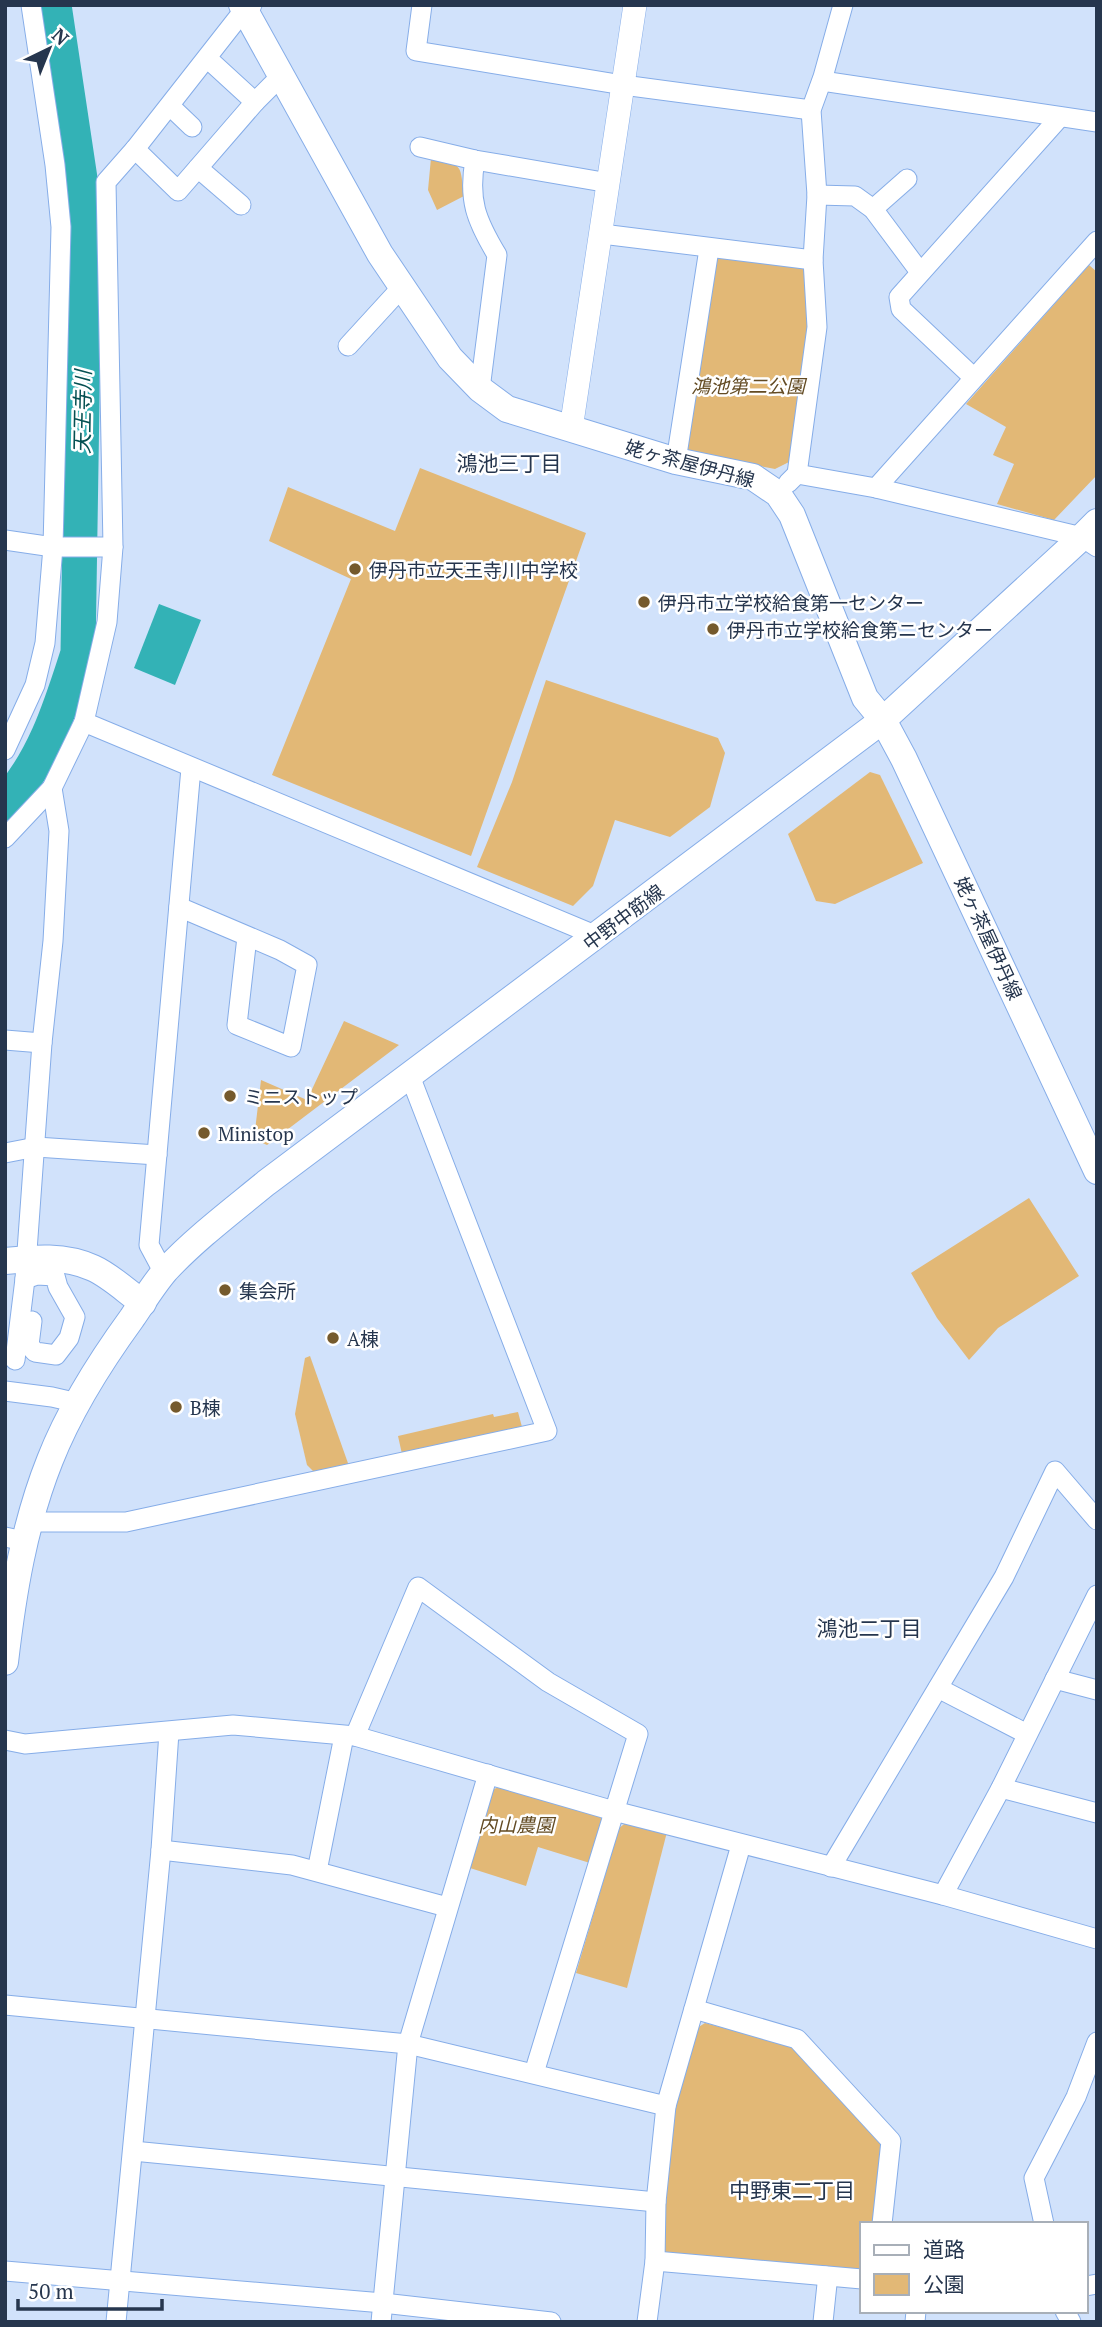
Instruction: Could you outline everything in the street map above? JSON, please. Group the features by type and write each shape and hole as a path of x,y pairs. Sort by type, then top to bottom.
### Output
{"main road":[{"name":"姥ヶ茶屋伊丹線","path":"246,7 284,82 380,254 450,358 480,389 507,409 676,461 753,477 778,494 792,515 865,698 883,720 958,871 1097,1171"},
{"name":"中野中筋線","path":"5,1662 20,1533 50,1459 105,1356 164,1273 184,1251 266,1183 883,720 1092,535"},
{"path":"23,1269 60,1259 94,1268 143,1303"}],"street":[{"path":"5,750 11,730 36,685 45,643 57,547 61,227 55,165 31,5"},
{"path":"422,5 416,51 622,85 810,110"},
{"path":"571,429 635,5"},
{"path":"778,494 797,474 817,327 813,260 817,195 810,110 822,81 843,5"},
{"path":"5,838 52,788 84,722 107,622 106,182 170,106 246,7"},
{"path":"207,58 255,102"},
{"path":"822,81 1097,122"},
{"path":"135,149 178,191 255,102 273,84 284,82"},
{"path":"170,106 192,127"},
{"path":"974,379 901,309 899,297 1060,117"},
{"path":"420,147 475,160 609,183"},
{"path":"475,160 471,184 472,203 497,255 480,389"},
{"path":"198,168 241,205"},
{"path":"873,209 907,178"},
{"path":"817,195 855,196 873,209 920,272"},
{"path":"602,233 709,249 813,260"},
{"path":"876,488 1097,241"},
{"path":"676,461 709,249"},
{"path":"348,346 357,327 402,287"},
{"path":"797,474 876,488 1092,535"},
{"path":"5,540 57,547 108,547"},
{"path":"84,722 597,936"},
{"path":"164,1273 149,1245 191,768"},
{"path":"15,1360 53,941 59,831 52,788"},
{"path":"179,907 279,950 307,965 292,1047 236,1025 247,937"},
{"path":"5,1040 42,1044"},
{"path":"20,1533 125,1522 547,1431 410,1076"},
{"path":"5,1153 36,1147 157,1155"},
{"path":"5,1391 78,1403"},
{"path":"831,1867 1004,1577 1055,1471 1097,1520"},
{"path":"317,1871 349,1736 418,1587 548,1682 638,1734 534,2073"},
{"path":"943,1895 1097,1595"},
{"path":"1055,1679 1097,1690"},
{"path":"938,1688 1027,1734"},
{"path":"5,1740 25,1744 233,1725 349,1736 616,1811 943,1895 1097,1939"},
{"path":"116,2322 169,1732"},
{"path":"382,2312 408,2044 488,1774"},
{"path":"1000,1788 1097,1814"},
{"path":"647,2322 666,2106 741,1844"},
{"path":"160,1850 292,1864 447,1907"},
{"path":"5,2005 408,2044 666,2106"},
{"path":"694,2009 797,2039 891,2141 882,2222"},
{"path":"1044,2222 1034,2178 1076,2097 1097,2042"},
{"path":"133,2151 656,2202"},
{"path":"654,2261 860,2279"},
{"path":"5,2271 119,2281 382,2312 551,2322"},
{"path":"823,2322 827,2284 825,2276"}],"green space":[{"path":"431,158 455,165 461,172 463,185 464,196 437,210 428,190"},
{"name":"鴻池第二公園","path":"715,256 805,266 810,319 789,462 775,469 685,451"},
{"path":"1089,265 1097,272 1097,475 1054,520 997,504 1014,464 993,455 1006,427 966,404"},
{"path":"420,468 586,533 471,856 272,775 351,579 269,541 288,487 395,531"},
{"path":"546,680 718,738 725,753 710,807 670,837 615,820 593,886 573,906 477,867 512,782"},
{"path":"870,772 880,775 923,863 835,904 816,901 788,834"},
{"path":"344,1021 399,1045 267,1145 254,1139 261,1080 307,1100"},
{"path":"1029,1198 1079,1276 998,1328 969,1360 937,1318 911,1273"},
{"path":"310,1356 349,1466 315,1473 307,1465 295,1414 305,1358"},
{"path":"518,1412 522,1427 402,1454 398,1436 493,1414 494,1417"},
{"name":"内山農園","path":"501,1786 598,1814 604,1823 590,1863 538,1847 526,1886 470,1868 492,1790"},
{"path":"627,1822 667,1832 627,1988 576,1973 619,1828"},
{"path":"705,2023 795,2047 879,2140 883,2149 876,2222 860,2222 860,2274 667,2255 663,2251 672,2111 697,2028"}],"shaded area":[{"path":"159,604 201,620 175,685 134,668"}],"waterway":[{"name":"天王寺川","path":"5,803 30,770 50,733 78,653 85,212 54,5"}],"place":[{"name":"伊丹市立天王寺川中学校","path":"355,569"},
{"name":"伊丹市立学校給食第一センター","path":"644,602"},
{"name":"伊丹市立学校給食第ニセンター","path":"713,629"},
{"name":"ミニストップ","path":"230,1096"},
{"name":"Ministop","path":"204,1133"},
{"name":"集会所","path":"225,1290"},
{"name":"A棟","path":"333,1338"},
{"name":"B棟","path":"176,1407"}],"district":[{"name":"鴻池三丁目","path":"509,463"},
{"name":"鴻池二丁目","path":"869,1628"},
{"name":"中野東二丁目","path":"792,2190"}]}
